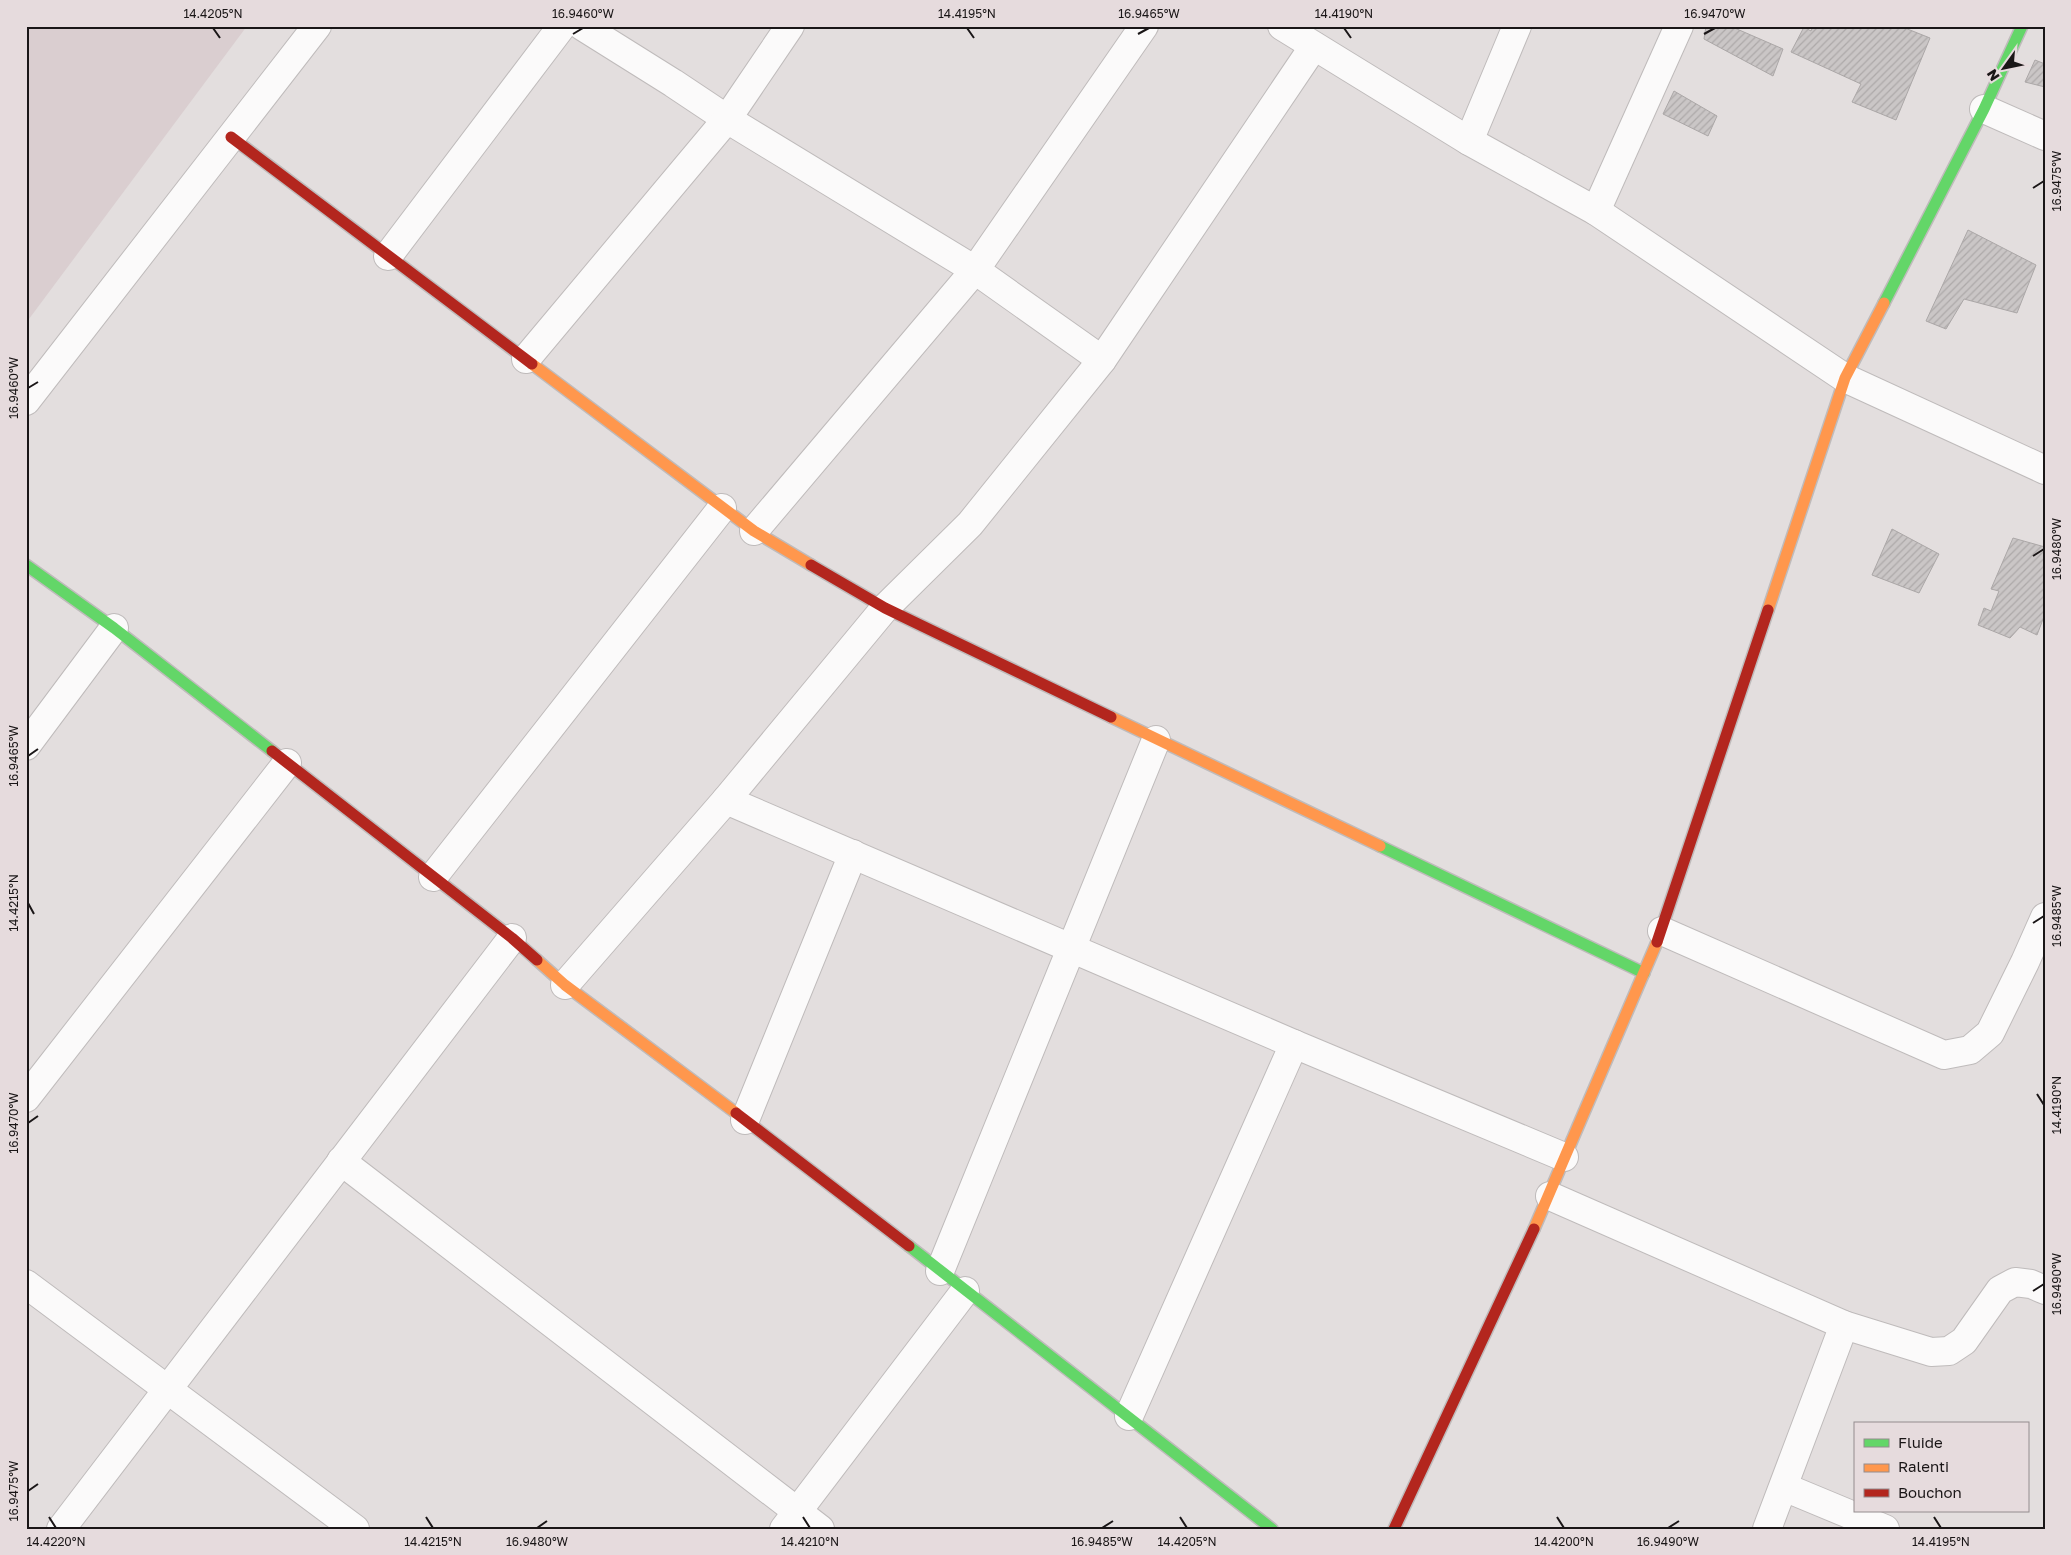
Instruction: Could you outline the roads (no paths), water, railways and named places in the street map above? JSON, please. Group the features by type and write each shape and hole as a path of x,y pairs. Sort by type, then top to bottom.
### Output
{"street":[{"path":"26,401 317,26"},
{"path":"388,256 562,26"},
{"path":"582,26 727,119 976,270 1102,360"},
{"path":"526,360 727,119 790,26"},
{"path":"754,531 976,270 1144,26"},
{"path":"1282,26 1469,142 1596,211 1845,378 2045,470"},
{"path":"1469,142 1516,26"},
{"path":"1596,211 1679,26"},
{"path":"1394,1529 1550,1196 1564,1157 1662,931 1845,378 1984,108 2022,26"},
{"path":"565,985 726,800 885,608 970,524 1102,360 1314,46"},
{"path":"1984,108 2045,136"},
{"path":"231,137 754,531 885,608 1156,740 1644,973"},
{"path":"433,877 722,508"},
{"path":"26,565 114,628 512,938 565,985 745,1120 1129,1416 1272,1529"},
{"path":"26,746 114,628"},
{"path":"940,1271 1156,740"},
{"path":"26,1098 286,763"},
{"path":"726,800 1294,1044 1564,1157"},
{"path":"745,1120 853,854"},
{"path":"1662,931 1944,1055 1970,1050 1990,1033 2035,966 2045,917"},
{"path":"61,1529 512,938"},
{"path":"1129,1416 1294,1044"},
{"path":"341,1161 791,1520 820,1529"},
{"path":"1550,1196 1844,1325 1931,1352 1949,1351 1964,1341 2000,1290 2014,1282 2031,1284 2045,1290"},
{"path":"26,1284 355,1529"},
{"path":"791,1520 965,1291"},
{"path":"1767,1529 1844,1325"},
{"path":"1784,1487 1885,1529"}]}
